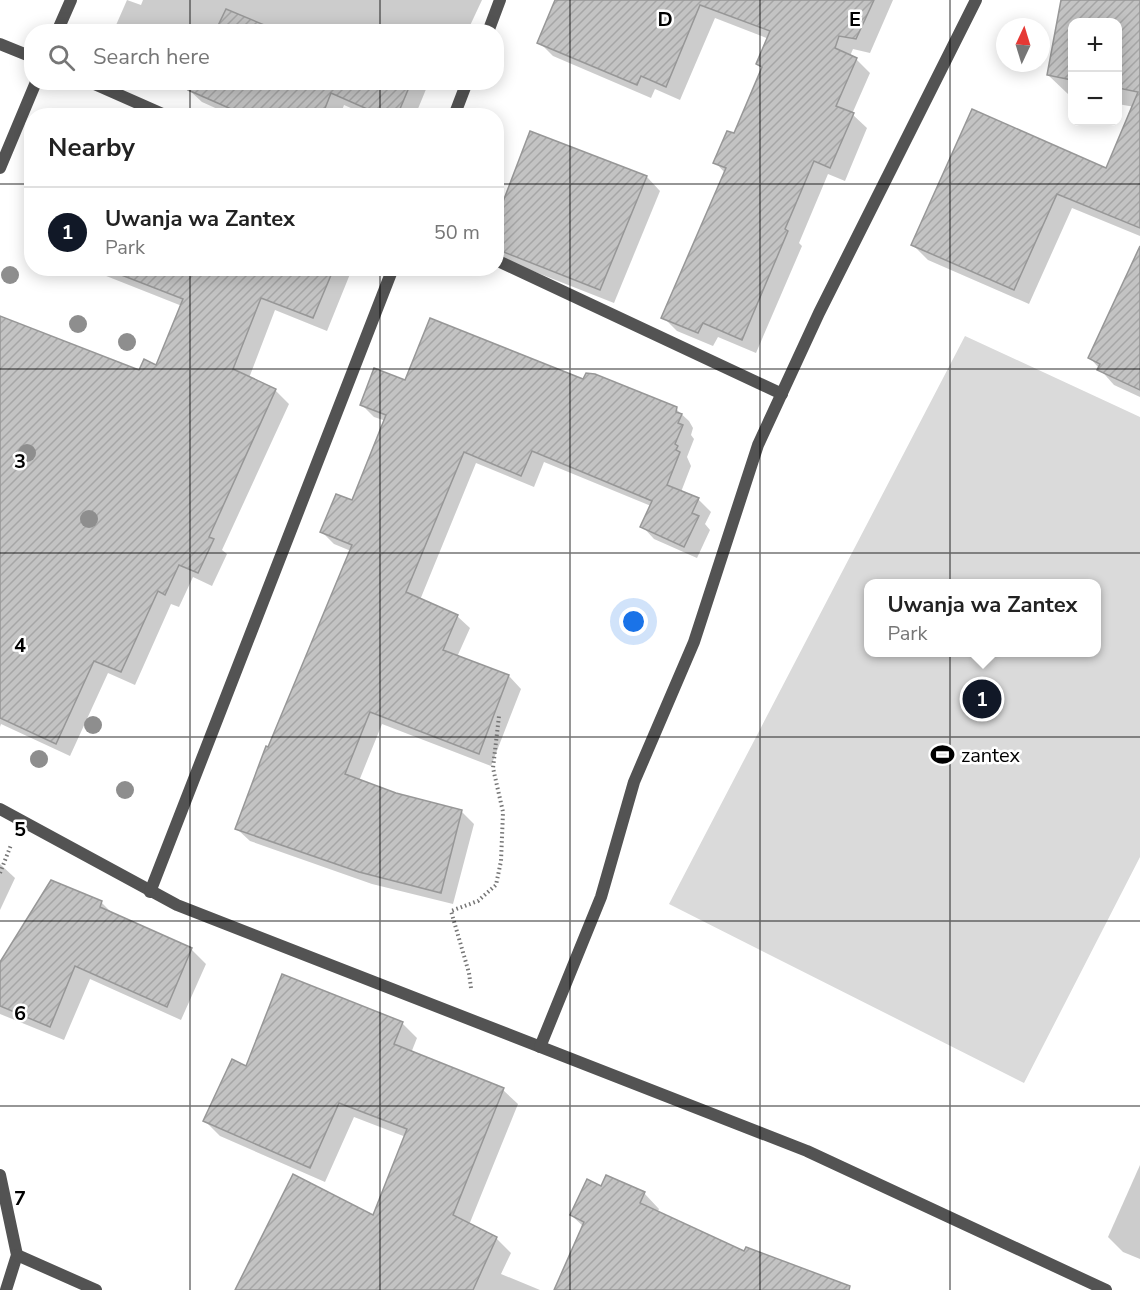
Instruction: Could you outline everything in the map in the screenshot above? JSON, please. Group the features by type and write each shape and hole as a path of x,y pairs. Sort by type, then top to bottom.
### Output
{"street":[{"path":"60,24 71,0"},
{"path":"491,24 501,0"},
{"path":"540,1047 601,897 634,782 694,642 758,445 819,313 976,0"},
{"path":"0,44 24,54"},
{"path":"25,108 33,90"},
{"path":"108,90 149,108"},
{"path":"457,108 464,90"},
{"path":"0,168 24,111"},
{"path":"504,264 782,394"},
{"path":"150,892 390,276"},
{"path":"0,808 177,906 807,1151 1106,1290"},
{"path":"0,1175 17,1255 6,1290"},
{"path":"17,1255 96,1290"}],"path":[{"path":"475,1022 469,973 451,911 478,901 496,885 501,861 503,812 493,768 499,716"}],"shaded area":[{"name":"zantex","path":"965,336 1140,417 1140,857 1024,1083 669,904"}],"building":[{"path":"555,0 874,0 856,39 839,36 835,48 857,58 836,106 854,113 830,168 814,161 785,229 788,231 742,340 703,323 698,333 661,318 726,168 713,163 727,131 734,133 762,67 756,64 770,31 700,5 666,87 641,76 637,85 537,43"},
{"path":"1061,0 1140,0 1140,228 1057,194 1014,290 911,245 972,109 1106,168 1138,92 1122,89 1122,18 1068,18 1068,79 1047,75 1050,72 1050,59"},
{"path":"226,9 262,24 219,24"},
{"path":"188,90 408,90 400,108 365,108 331,93 325,108 229,108"},
{"path":"530,131 647,176 600,290 504,252 504,199"},
{"path":"1140,246 1140,390 1097,370 1100,364 1088,358"},
{"path":"124,276 331,276 313,318 261,298 233,369 276,389 209,537 214,539 198,573 179,565 165,595 158,591 121,672 94,661 56,744 0,718 0,316 139,370 144,359 156,365 183,299"},
{"path":"430,318 583,379 586,373 595,374 677,407 676,412 682,414 678,423 683,425 675,444 678,446 676,450 680,452 667,485 699,498 692,513 699,516 684,547 640,527 652,501 532,451 521,476 464,452 406,592 458,615 443,650 509,675 479,754 370,712 345,774 396,793 462,810 441,893 359,872 235,829 266,746 268,747 352,545 320,532 336,494 352,500 386,415 360,405 374,368 405,380"},
{"path":"51,880 102,901 100,907 192,948 167,1007 75,966 50,1027 0,1006 0,962"},
{"path":"282,974 403,1022 394,1044 504,1088 453,1215 497,1237 473,1290 235,1290 293,1174 373,1215 407,1129 339,1103 310,1168 203,1121 232,1059 246,1066"},
{"path":"606,1175 645,1192 640,1203 744,1251 746,1247 850,1286 849,1290 554,1290 584,1222 570,1215 587,1179 601,1186"}],"place":[{"name":"Uwanja wa Zantex","path":"982,699"},
{"name":"zantex","path":"943,755"}]}
